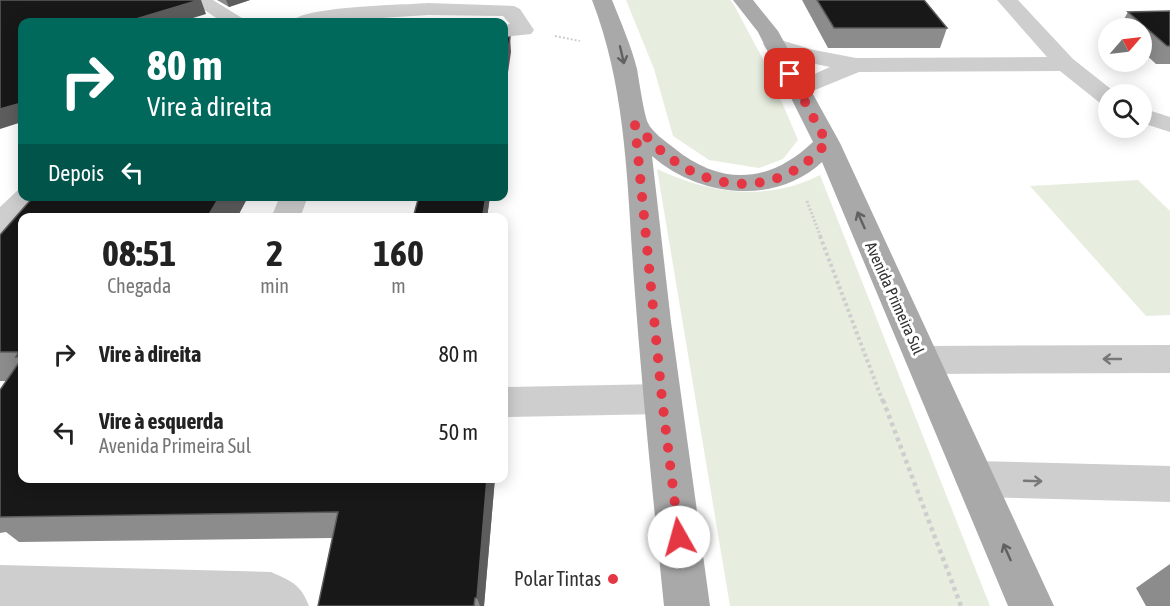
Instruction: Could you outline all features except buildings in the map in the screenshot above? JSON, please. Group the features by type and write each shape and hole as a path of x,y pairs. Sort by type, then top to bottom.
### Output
{"main road":[{"path":"602,0 621,49 635,125 662,399 687,606"},
{"name":"Avenida Primeira Sul","path":"743,0 768,31 827,143 1031,606"},
{"path":"635,125 668,157 694,173 714,181 733,184 753,184 796,170 827,143"}],"street":[{"path":"200,0 229,18"},
{"path":"1007,0 1065,64 1098,90"},
{"path":"314,18 427,11 507,10 513,13 514,31"},
{"path":"774,44 809,56 856,65 1065,64"},
{"path":"798,90 856,65"},
{"path":"1152,119 1170,125"},
{"path":"0,224 17,196"},
{"path":"923,360 1170,359"},
{"path":"508,402 662,399"},
{"path":"975,479 1170,484"},
{"path":"0,588 270,595 286,606"}],"path":[{"path":"514,31 621,49"},
{"path":"796,170 962,606"}],"shaded area":[{"path":"626,0 730,0 766,65 798,140 783,159 759,168 709,160 673,136 654,69"},
{"path":"657,169 697,184 738,192 780,189 800,184 820,175 990,606 730,606"},
{"path":"1138,180 1170,211 1170,315 1146,316 1030,186"}],"place":[{"name":"Polar Tintas","path":"613,579"}],"route":[{"path":"679,537 662,399 635,125 668,157 694,173 714,181 753,184 774,179 796,170 827,143 790,74"}]}
